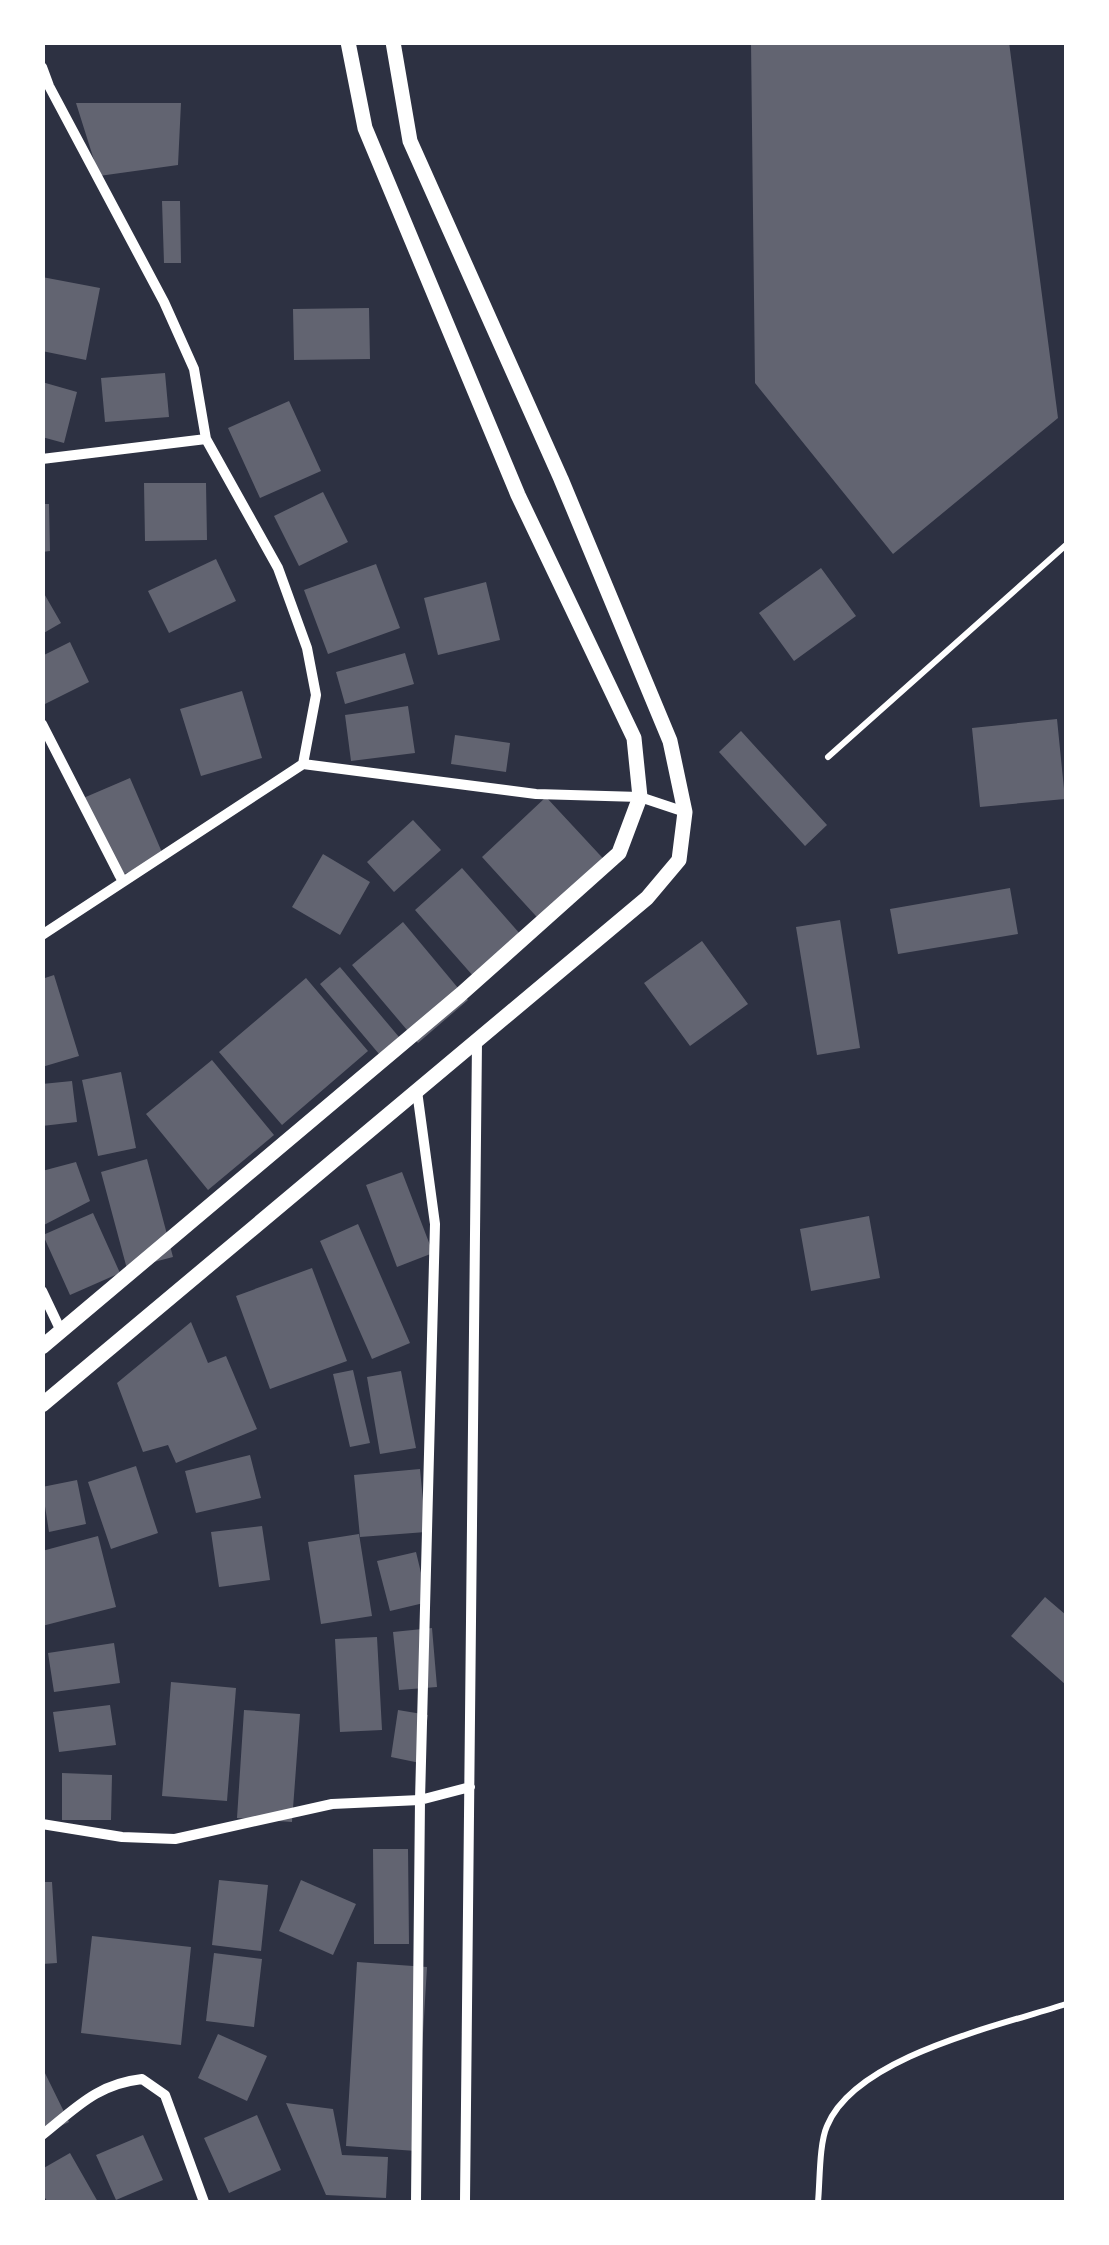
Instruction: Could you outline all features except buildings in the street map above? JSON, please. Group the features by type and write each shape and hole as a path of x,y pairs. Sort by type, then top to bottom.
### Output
{"street":[{"path":"42,1347 460,995 619,854 640,797 634,738 518,495 365,128 348,42"},
{"path":"42,1405 646,898 678,860 685,812 670,741 646,677 410,142 393,42"},
{"path":"42,67 164,302 194,370 206,439 278,568 307,648 316,695 303,764"},
{"path":"42,459 206,439"},
{"path":"42,724 123,882"},
{"path":"42,935 303,764 536,794 640,797 685,812"},
{"path":"465,2202 477,1041"},
{"path":"416,1092 435,1224 420,1800 416,2202"},
{"path":"42,1292 61,1331"},
{"path":"42,1824 122,1837 174,1839 332,1804 420,1800 470,1787"},
{"path":"42,2135 116,2082 142,2079 165,2095 204,2202"}],"lane":[{"path":"828,757 1066,545"},
{"path":"818,2202 826,2126 857,2086 910,2055 1066,2004"}]}
